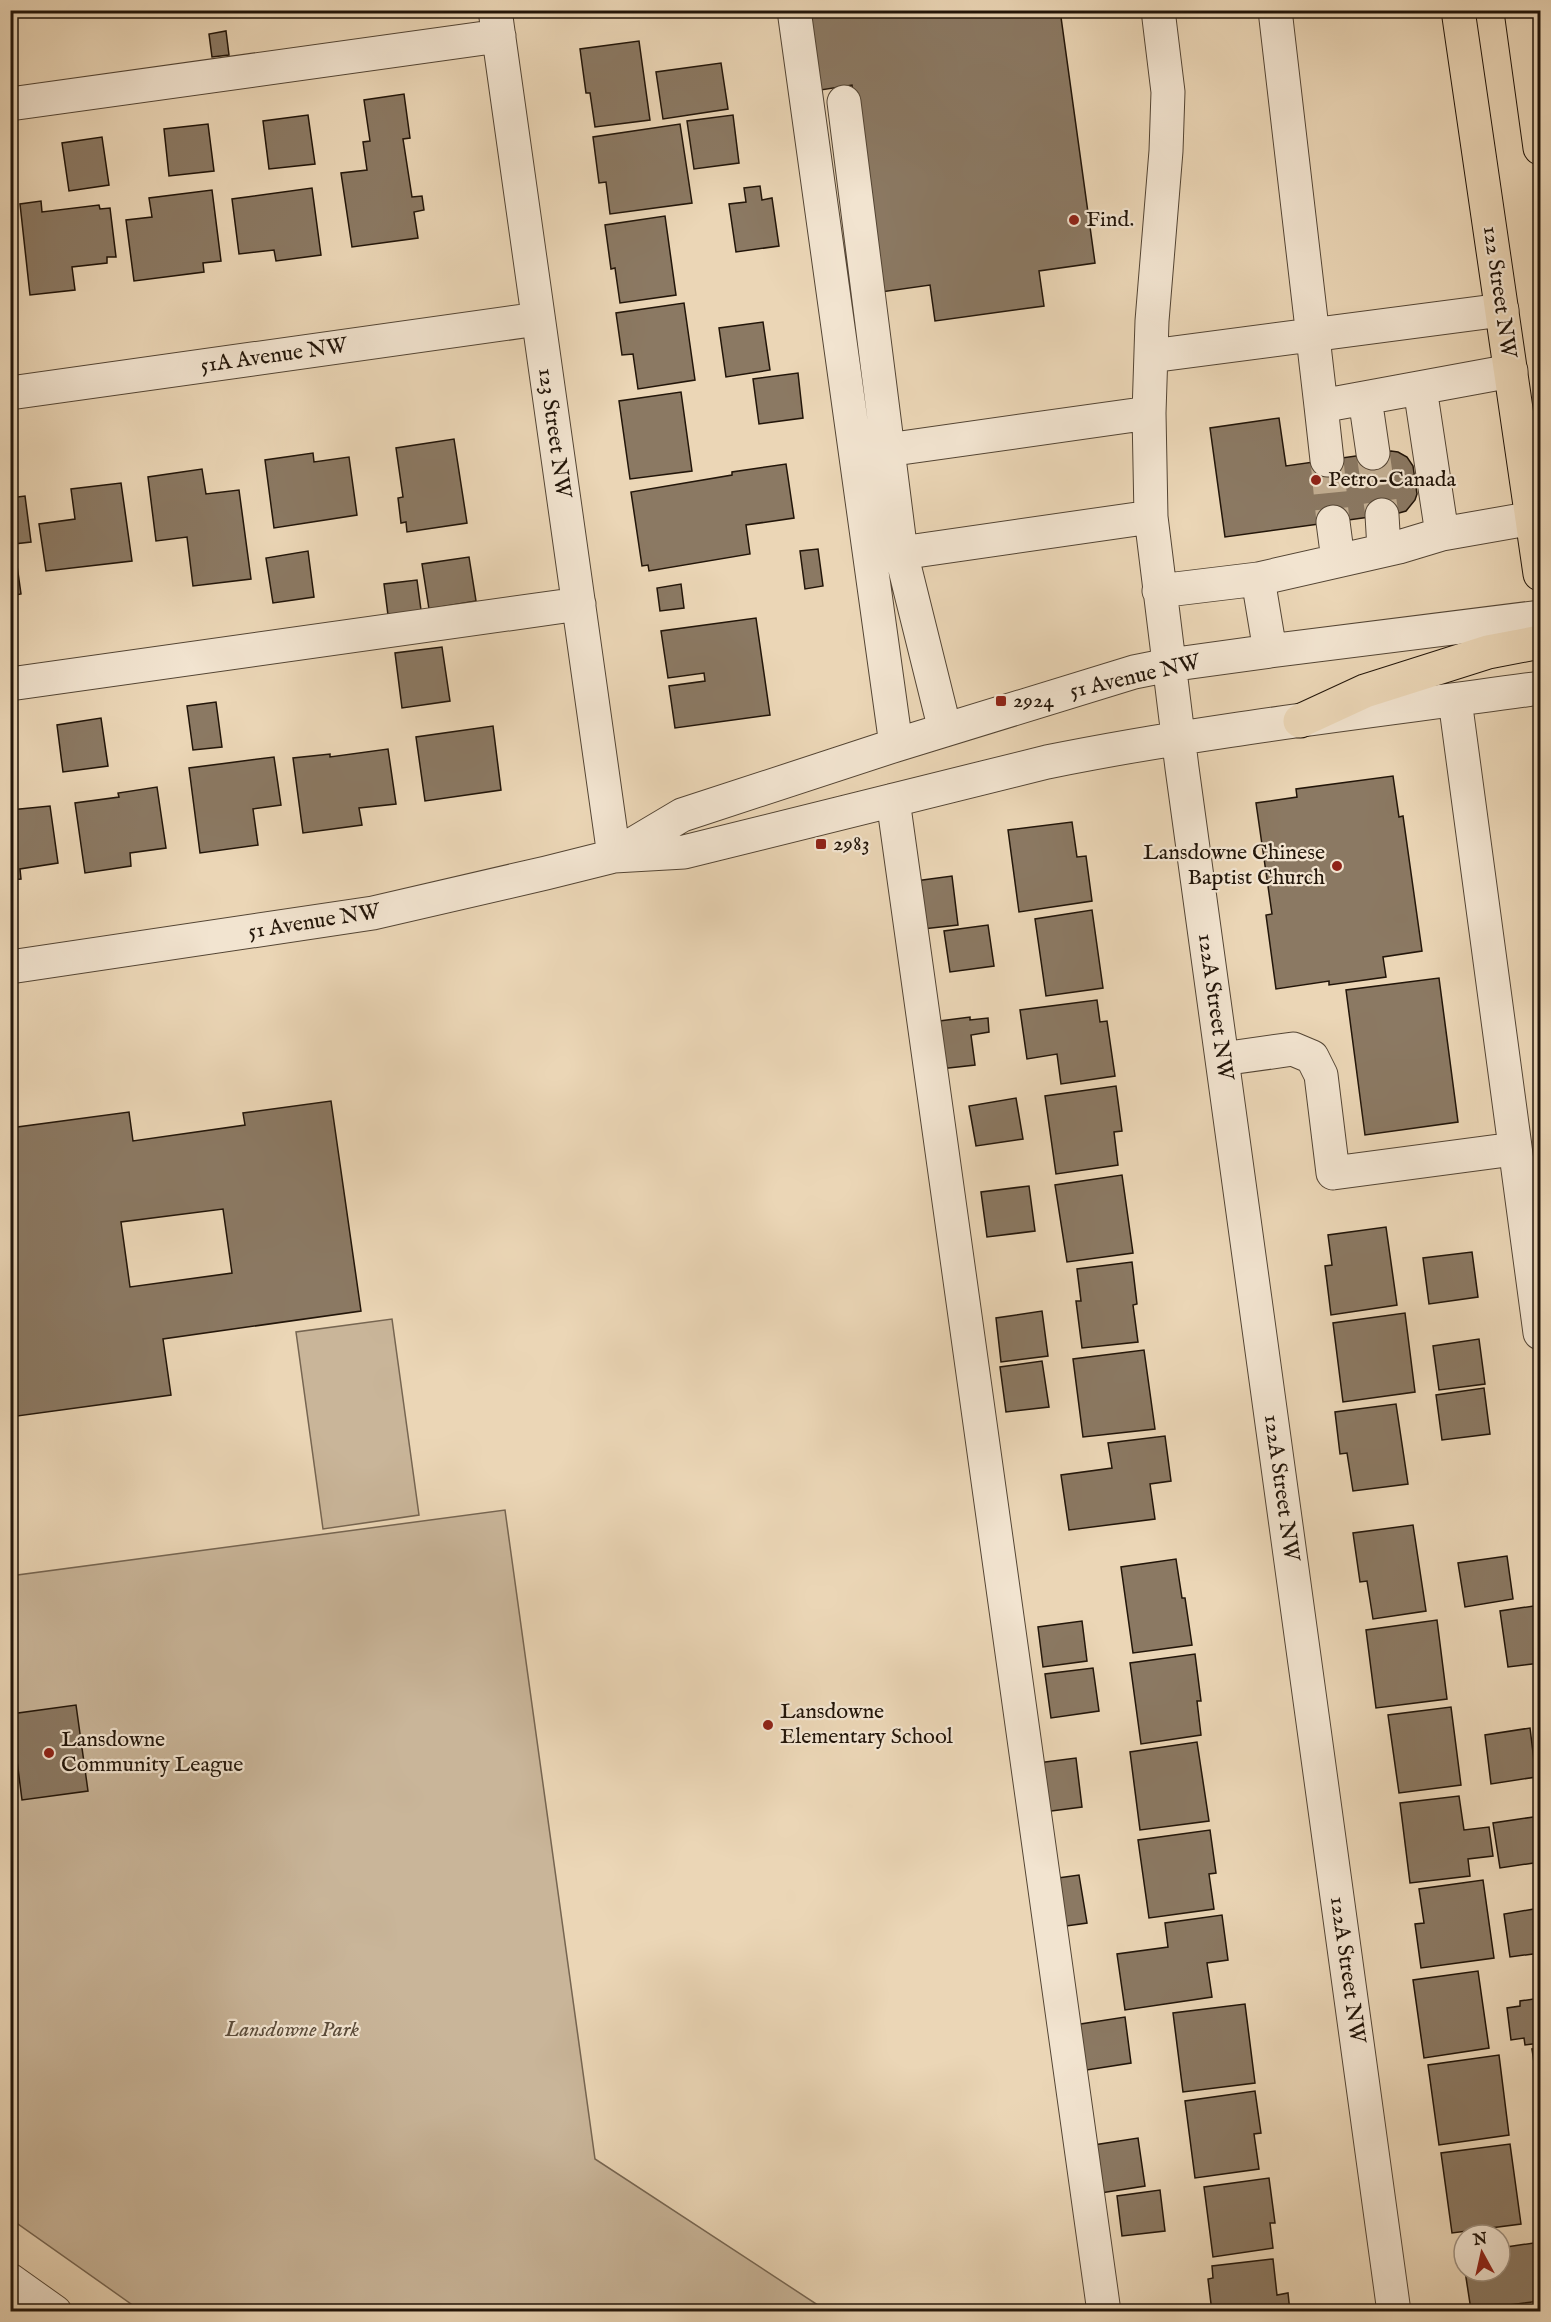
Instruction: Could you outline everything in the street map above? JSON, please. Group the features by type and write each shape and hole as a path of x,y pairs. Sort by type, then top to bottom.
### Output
{"main road":[{"name":"122 Street NW","path":"1458,10 1540,574"},
{"path":"1521,10 1540,148"},
{"path":"1300,721 1365,691 1488,652 1540,642"}],"street":[{"path":"794,10 896,745"},
{"name":"122A Street NW","path":"1158,10 1168,92 1151,356 1149,413 1151,517 1222,1059 1394,2312"},
{"path":"1275,10 1327,460"},
{"path":"10,104 497,23"},
{"name":"123 Street NW","path":"497,23 614,855"},
{"path":"844,102 901,553 945,730"},
{"path":"1151,356 1502,310"},
{"name":"51A Avenue NW","path":"10,393 538,319"},
{"path":"1321,406 1511,370"},
{"path":"1420,388 1442,534"},
{"path":"1365,398 1373,453"},
{"path":"887,450 1149,413"},
{"path":"1382,515 1384,549"},
{"path":"901,553 1151,517"},
{"path":"1159,591 1258,579 1442,534 1533,518"},
{"path":"1333,522 1338,560"},
{"path":"1258,579 1270,651"},
{"path":"10,684 579,604"},
{"name":"51 Avenue NW","path":"614,855 682,815 896,745 1134,672 1270,651 1540,617"},
{"name":"51 Avenue NW","path":"10,967 373,913 614,855 684,852 1047,762 1179,738 1540,688"},
{"path":"1455,700 1540,1333"},
{"path":"893,800 1104,2312"},
{"path":"1222,1059 1293,1049 1312,1057 1321,1075 1333,1173 1514,1149"},
{"path":"10,2280 55,2312"}],"green space":[{"path":"392,1319 419,1515 323,1529 296,1332"},
{"name":"Lansdowne Park","path":"505,1510 595,2159 827,2311 141,2311 11,2219 10,1576"}],"building":[{"path":"825,10 1060,10 1095,263 1039,271 1044,306 935,321 930,285 881,292 852,85 808,92 797,14"},
{"path":"226,31 229,55 212,57 209,34"},
{"path":"639,41 650,120 595,127 590,93 586,93 580,49"},
{"path":"721,63 728,109 663,119 656,72"},
{"path":"404,94 410,138 403,139 412,197 422,196 424,210 414,212 418,238 352,247 341,173 367,170 363,142 370,141 364,100"},
{"path":"308,115 315,164 269,169 263,121"},
{"path":"733,115 739,163 694,169 687,121"},
{"path":"208,124 214,171 169,176 164,129"},
{"path":"680,124 692,203 610,214 606,182 599,183 593,137"},
{"path":"102,137 109,185 69,191 62,143"},
{"path":"760,186 762,200 772,198 779,246 736,252 729,204 746,202 744,188"},
{"path":"312,188 321,255 276,261 274,250 239,254 232,199"},
{"path":"212,190 221,261 203,263 204,272 134,281 126,220 152,217 149,198"},
{"path":"41,201 42,212 99,205 100,209 110,208 116,257 107,257 107,263 72,267 75,290 30,295 20,204"},
{"path":"665,216 676,295 620,303 615,268 611,269 605,225"},
{"path":"684,303 695,380 638,389 633,354 622,355 616,313"},
{"path":"763,322 770,370 726,377 719,328"},
{"path":"798,373 803,418 759,424 753,379"},
{"path":"681,392 692,471 630,479 619,401"},
{"name":"Petro-Canada","path":"1279,418 1286,466 1391,451 1398,452 1407,457 1413,466 1417,494 1415,500 1406,511 1399,513 1225,537 1210,428"},
{"path":"454,439 467,523 407,532 406,522 401,523 398,498 403,497 396,448"},
{"path":"313,453 314,462 349,457 357,515 274,528 265,460"},
{"path":"786,464 794,518 746,525 750,554 649,571 648,565 642,566 631,492"},
{"path":"202,469 206,494 239,490 251,579 193,586 187,537 156,541 148,477"},
{"path":"121,483 132,561 46,571 39,524 75,519 71,489"},
{"path":"25,496 31,542 14,544 21,594 10,596 10,498"},
{"path":"818,549 823,586 805,589 800,551"},
{"path":"308,551 314,597 273,603 266,558"},
{"path":"469,557 476,601 429,609 422,564"},
{"path":"417,580 421,610 388,615 384,584"},
{"path":"681,584 684,608 660,611 657,588"},
{"path":"756,618 770,715 675,728 669,686 705,681 704,673 668,678 661,631"},
{"path":"442,647 450,701 402,708 395,653"},
{"path":"216,702 222,747 193,750 187,706"},
{"path":"101,718 108,766 63,772 57,725"},
{"path":"493,726 501,790 425,801 416,737"},
{"path":"388,749 396,804 359,808 362,825 303,833 293,758 330,754 330,757"},
{"path":"274,757 281,805 253,809 258,845 200,853 189,768"},
{"name":"Lansdowne Chinese Baptist Church","path":"1393,776 1399,817 1403,816 1422,951 1383,957 1386,977 1329,985 1329,981 1276,989 1266,915 1272,914 1256,803 1297,797 1296,789"},
{"path":"157,787 166,848 130,853 131,866 85,873 75,803 119,797 118,793"},
{"path":"50,806 58,863 20,869 21,879 10,880 10,810"},
{"path":"1072,822 1077,857 1086,856 1092,901 1019,912 1008,830"},
{"path":"952,876 958,925 914,930 908,882"},
{"path":"1092,910 1103,988 1046,996 1035,919"},
{"path":"988,925 994,966 950,972 944,931"},
{"path":"1439,978 1458,1122 1365,1135 1346,990"},
{"path":"1097,1000 1100,1022 1107,1021 1115,1076 1061,1084 1057,1054 1027,1059 1020,1010"},
{"path":"970,1017 970,1020 988,1018 989,1032 971,1035 975,1065 931,1070 924,1023"},
{"path":"1116,1086 1122,1131 1114,1132 1118,1165 1056,1174 1045,1096"},
{"path":"1016,1098 1023,1139 976,1146 969,1106"},
{"path":"331,1101 361,1311 163,1339 171,1395 10,1417 10,1128 129,1112 133,1141 245,1125 243,1113","holes":["223,1209 232,1273 130,1287 121,1222"]},
{"path":"1122,1175 1133,1253 1067,1262 1055,1185"},
{"path":"1029,1186 1035,1231 987,1237 981,1192"},
{"path":"1386,1227 1397,1305 1331,1315 1325,1266 1332,1265 1328,1235"},
{"path":"1472,1252 1478,1297 1429,1304 1423,1258"},
{"path":"1132,1262 1137,1304 1133,1305 1138,1342 1082,1348 1076,1301 1081,1301 1077,1269"},
{"path":"1042,1311 1048,1356 1001,1362 996,1318"},
{"path":"1405,1313 1415,1392 1343,1402 1333,1323"},
{"path":"1479,1339 1485,1384 1439,1390 1433,1346"},
{"path":"1144,1350 1155,1429 1083,1437 1073,1359"},
{"path":"1042,1361 1049,1407 1006,1412 1000,1367"},
{"path":"1484,1388 1490,1434 1442,1440 1436,1395"},
{"path":"1396,1404 1408,1484 1353,1491 1347,1453 1340,1454 1335,1412"},
{"path":"1165,1436 1171,1481 1150,1484 1155,1519 1069,1530 1061,1475 1112,1468 1108,1443"},
{"path":"1413,1525 1426,1611 1373,1619 1367,1581 1360,1582 1353,1533"},
{"path":"1507,1556 1513,1599 1465,1607 1458,1563"},
{"path":"1176,1559 1192,1645 1133,1653 1121,1567"},
{"path":"1540,1605 1540,1663 1508,1667 1500,1611"},
{"path":"1437,1620 1447,1699 1376,1708 1366,1630"},
{"path":"1082,1621 1087,1661 1043,1667 1038,1627"},
{"path":"1195,1654 1201,1701 1197,1701 1201,1735 1141,1744 1130,1663"},
{"path":"1093,1668 1099,1711 1051,1718 1045,1674"},
{"name":"Lansdowne Community League","path":"76,1705 88,1791 22,1800 11,1714"},
{"path":"1451,1707 1461,1785 1399,1793 1388,1715"},
{"path":"1530,1728 1536,1777 1491,1784 1485,1735"},
{"path":"1197,1742 1209,1821 1140,1830 1130,1752"},
{"path":"1076,1758 1082,1807 1036,1813 1030,1764"},
{"path":"1459,1796 1464,1830 1489,1827 1493,1856 1468,1859 1470,1876 1410,1883 1400,1803"},
{"path":"1540,1816 1540,1862 1500,1868 1493,1823"},
{"path":"1210,1830 1216,1873 1209,1874 1214,1909 1149,1918 1138,1840"},
{"path":"1079,1875 1087,1923 1052,1928 1044,1880"},
{"path":"1483,1880 1494,1958 1421,1968 1415,1924 1424,1923 1419,1889"},
{"path":"1540,1908 1540,1953 1510,1957 1504,1914"},
{"path":"1222,1915 1228,1960 1207,1963 1212,1997 1125,2010 1117,1954 1168,1947 1165,1923"},
{"path":"1478,1971 1489,2048 1424,2058 1413,1980"},
{"path":"1540,1998 1540,2043 1525,2045 1524,2038 1511,2040 1507,2008 1520,2006 1520,2001"},
{"path":"1245,2004 1255,2083 1183,2092 1173,2013"},
{"path":"1125,2017 1131,2063 1074,2072 1068,2026"},
{"path":"1540,2048 1540,2097 1539,2097 1532,2049"},
{"path":"1499,2055 1509,2135 1439,2145 1428,2065"},
{"path":"1255,2091 1261,2133 1254,2134 1259,2169 1195,2178 1185,2101"},
{"path":"1138,2138 1145,2186 1088,2195 1081,2147"},
{"path":"1510,2144 1521,2224 1452,2223 1452,2233 1441,2153"},
{"path":"1269,2178 1275,2223 1270,2223 1273,2248 1213,2257 1204,2187"},
{"path":"1160,2190 1165,2231 1122,2236 1117,2196"},
{"path":"1540,2242 1540,2301 1471,2310 1467,2283 1512,2283 1512,2246"},
{"path":"1273,2259 1277,2295 1288,2293 1290,2312 1212,2312 1208,2279 1213,2278 1212,2266"}],"tunnel":[{"path":"1373,453 1382,515"},
{"path":"1327,460 1333,522"}],"place":[{"name":"Find.","path":"1074,220"},
{"name":"Petro-Canada","path":"1316,480"},
{"name":"2924","path":"1001,701"},
{"name":"2983","path":"821,844"},
{"name":"Lansdowne Chinese Baptist Church","path":"1337,866"},
{"name":"Lansdowne Elementary School","path":"768,1725"},
{"name":"Lansdowne Community League","path":"49,1753"}]}
